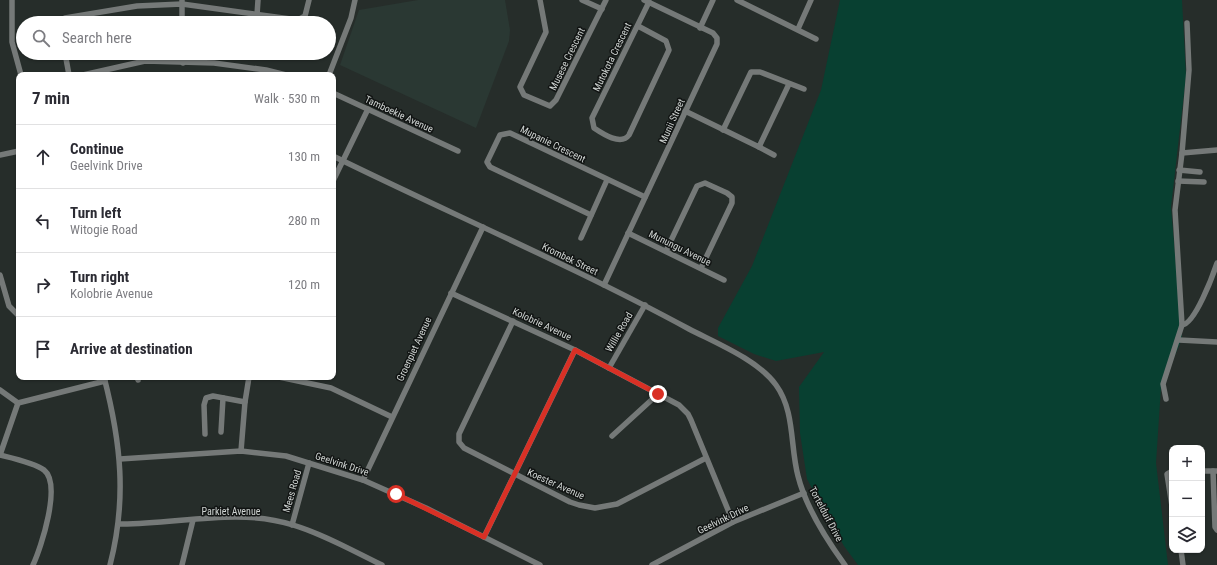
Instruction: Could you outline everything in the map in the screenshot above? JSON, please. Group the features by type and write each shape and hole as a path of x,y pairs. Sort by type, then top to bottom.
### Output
{"street":[{"path":"12,0 12,42 16,57"},
{"path":"257,15 258,0"},
{"path":"305,16 309,0"},
{"path":"336,55 351,18 355,0"},
{"name":"Musese Crescent","path":"540,0 546,32 520,87 524,95 548,105 554,104 606,0"},
{"path":"582,0 602,9"},
{"path":"700,28 713,0"},
{"path":"737,0 816,39"},
{"path":"798,29 811,0"},
{"name":"Munii Street","path":"604,285 717,44 715,35 647,1"},
{"name":"Mutokota Crescent","path":"638,26 666,41 669,50 626,138 617,140 596,130 592,121 638,26 647,1"},
{"path":"77,16 137,6 182,2 265,16"},
{"path":"182,2 182,16"},
{"path":"1166,399 1163,384 1179,340 1182,325 1175,222 1188,70 1187,23"},
{"path":"17,60 20,72"},
{"path":"67,60 69,72"},
{"path":"329,72 334,60"},
{"path":"96,72 140,62 214,63 274,72"},
{"path":"723,130 751,72 760,72 804,90"},
{"path":"758,147 762,142 789,84"},
{"name":"Tamboekie Avenue","path":"336,94 458,152"},
{"path":"336,175 368,109"},
{"path":"685,111 774,155"},
{"name":"Mupanie Crescent","path":"591,216 491,168 487,162 498,138 503,133 510,133 645,197"},
{"path":"1182,153 1217,150"},
{"path":"0,155 16,152"},
{"name":"Krombek Street","path":"336,158 645,305 756,366 771,379 784,399"},
{"path":"1179,170 1200,172"},
{"path":"581,238 607,180"},
{"path":"1178,181 1204,182"},
{"path":"666,251 697,186 705,183 728,193 732,197 732,203 701,268"},
{"name":"Groenpiet Avenue","path":"362,480 483,227"},
{"name":"Munungu Avenue","path":"628,233 724,280"},
{"path":"1182,325 1188,323 1196,312 1217,263"},
{"path":"0,275 9,306 16,313"},
{"name":"Kolobrie Avenue","path":"451,293 575,350 679,405 688,414 733,522"},
{"name":"Willie Road","path":"609,368 645,305"},
{"name":"Koester Avenue","path":"513,321 459,437 464,448 579,506 602,507 624,501 706,458"},
{"path":"1179,340 1217,342"},
{"path":"484,537 575,350"},
{"path":"18,403 101,380"},
{"path":"105,380 120,459 121,496 119,524 110,565"},
{"path":"241,451 249,380"},
{"path":"293,380 331,388 392,417"},
{"path":"0,390 18,403"},
{"path":"612,436 658,394"},
{"path":"205,434 206,400 211,396 245,402"},
{"path":"221,432 223,398"},
{"name":"Tortelduif Drive","path":"784,399 790,417 797,474 804,493 824,534 845,565"},
{"path":"18,403 0,455 43,469 50,479 51,496 45,535 33,565"},
{"name":"Geelvink Drive","path":"120,459 241,451 278,455 362,480 540,565"},
{"name":"Mees Road","path":"292,525 309,463"},
{"path":"1215,471 1215,527 1217,530"},
{"name":"Geelvink Drive","path":"652,565 733,522 804,493"},
{"name":"Parkiet Avenue","path":"119,524 159,524 193,520 245,518 292,525 382,565"},
{"path":"182,565 193,520"},
{"path":"1182,553 1183,565"}],"shaded area":[{"path":"418,0 505,0 510,30 509,41 476,128 340,65 359,10"}],"green space":[{"path":"840,0 1182,0 1186,76 1171,207 1182,339 1161,387 1156,463 1168,565 858,565 844,546 807,479 800,433 799,387 824,352 776,361 754,354 718,336 718,328 752,266 821,90"}],"route":[{"path":"396,494 484,537 575,350 658,394"}]}
